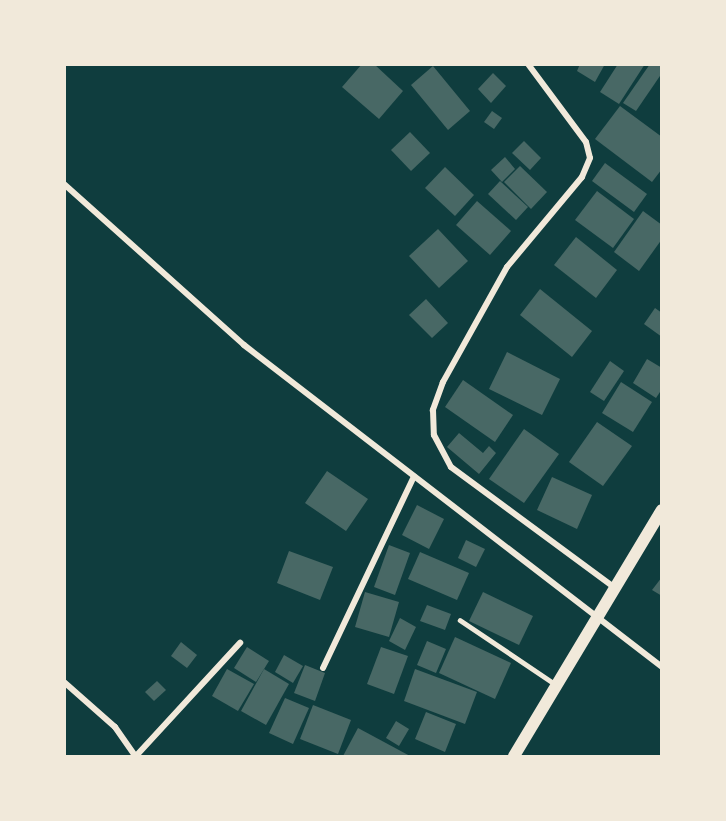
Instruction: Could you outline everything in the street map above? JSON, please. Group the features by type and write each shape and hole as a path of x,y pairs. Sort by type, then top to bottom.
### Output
{"main road":[{"path":"514,756 555,684 662,510"}],"street":[{"path":"528,64 586,142 590,158 582,177 507,267 443,382 433,410 434,435 451,467 614,587"},
{"path":"64,184 244,345 662,666"},
{"path":"323,668 414,476"},
{"path":"64,682 115,727 136,756 240,643"}],"lane":[{"path":"460,620 555,684"}],"building":[{"path":"362,64 374,64 403,91 379,119 342,87"},
{"path":"580,64 605,64 595,82 577,71"},
{"path":"618,64 645,64 619,104 600,92"},
{"path":"650,64 662,64 662,73 636,111 623,103"},
{"path":"433,66 470,111 448,130 411,85"},
{"path":"493,73 506,86 491,103 478,89"},
{"path":"620,106 662,137 662,169 652,182 595,139"},
{"path":"492,111 502,118 494,129 484,122"},
{"path":"410,132 430,153 411,171 391,150"},
{"path":"524,141 541,158 530,170 512,153"},
{"path":"505,157 515,169 502,182 491,170"},
{"path":"605,163 647,194 634,212 592,181"},
{"path":"520,166 547,192 531,209 504,182"},
{"path":"445,167 474,195 455,216 425,188"},
{"path":"500,181 528,207 516,220 488,194"},
{"path":"597,191 634,219 613,248 575,220"},
{"path":"477,201 511,231 490,255 456,225"},
{"path":"643,211 662,225 662,239 639,271 614,252"},
{"path":"438,229 468,261 439,288 409,256"},
{"path":"576,237 617,270 596,298 554,265"},
{"path":"540,289 592,331 572,357 520,315"},
{"path":"426,299 448,323 432,338 409,315"},
{"path":"655,308 662,313 662,337 644,324"},
{"path":"507,352 560,379 542,415 489,389"},
{"path":"647,359 662,368 662,389 656,398 633,383"},
{"path":"610,361 624,371 604,401 590,392"},
{"path":"463,380 513,415 495,442 445,407"},
{"path":"621,382 652,402 633,432 602,413"},
{"path":"597,422 632,446 603,486 569,462"},
{"path":"524,429 559,454 524,503 489,479"},
{"path":"459,433 483,453 489,446 496,453 479,474 447,447"},
{"path":"327,471 368,499 346,531 305,503"},
{"path":"552,477 592,495 577,529 537,510"},
{"path":"417,505 444,519 429,549 402,535"},
{"path":"466,540 485,549 476,567 458,558"},
{"path":"389,545 410,553 395,595 374,587"},
{"path":"289,551 333,567 320,600 277,583"},
{"path":"420,552 469,573 457,600 408,579"},
{"path":"662,577 662,596 652,590"},
{"path":"365,592 399,602 389,637 355,627"},
{"path":"483,592 533,616 519,645 469,621"},
{"path":"427,605 451,614 445,630 420,621"},
{"path":"400,618 416,627 405,650 389,641"},
{"path":"455,637 511,663 495,699 439,673"},
{"path":"427,641 446,649 436,673 417,665"},
{"path":"181,642 197,655 187,668 171,656"},
{"path":"247,647 269,661 256,682 234,668"},
{"path":"381,647 408,656 394,694 367,684"},
{"path":"284,655 303,666 293,683 275,672"},
{"path":"305,665 325,673 315,701 294,693"},
{"path":"227,669 254,684 238,711 212,696"},
{"path":"264,669 289,684 266,725 241,711"},
{"path":"415,669 477,692 465,724 404,701"},
{"path":"157,681 166,690 154,701 145,692"},
{"path":"285,698 309,708 293,744 269,733"},
{"path":"313,705 351,720 338,754 300,739"},
{"path":"426,712 456,724 445,752 415,739"},
{"path":"396,721 409,729 399,746 386,738"},
{"path":"358,728 410,756 343,756"}]}
